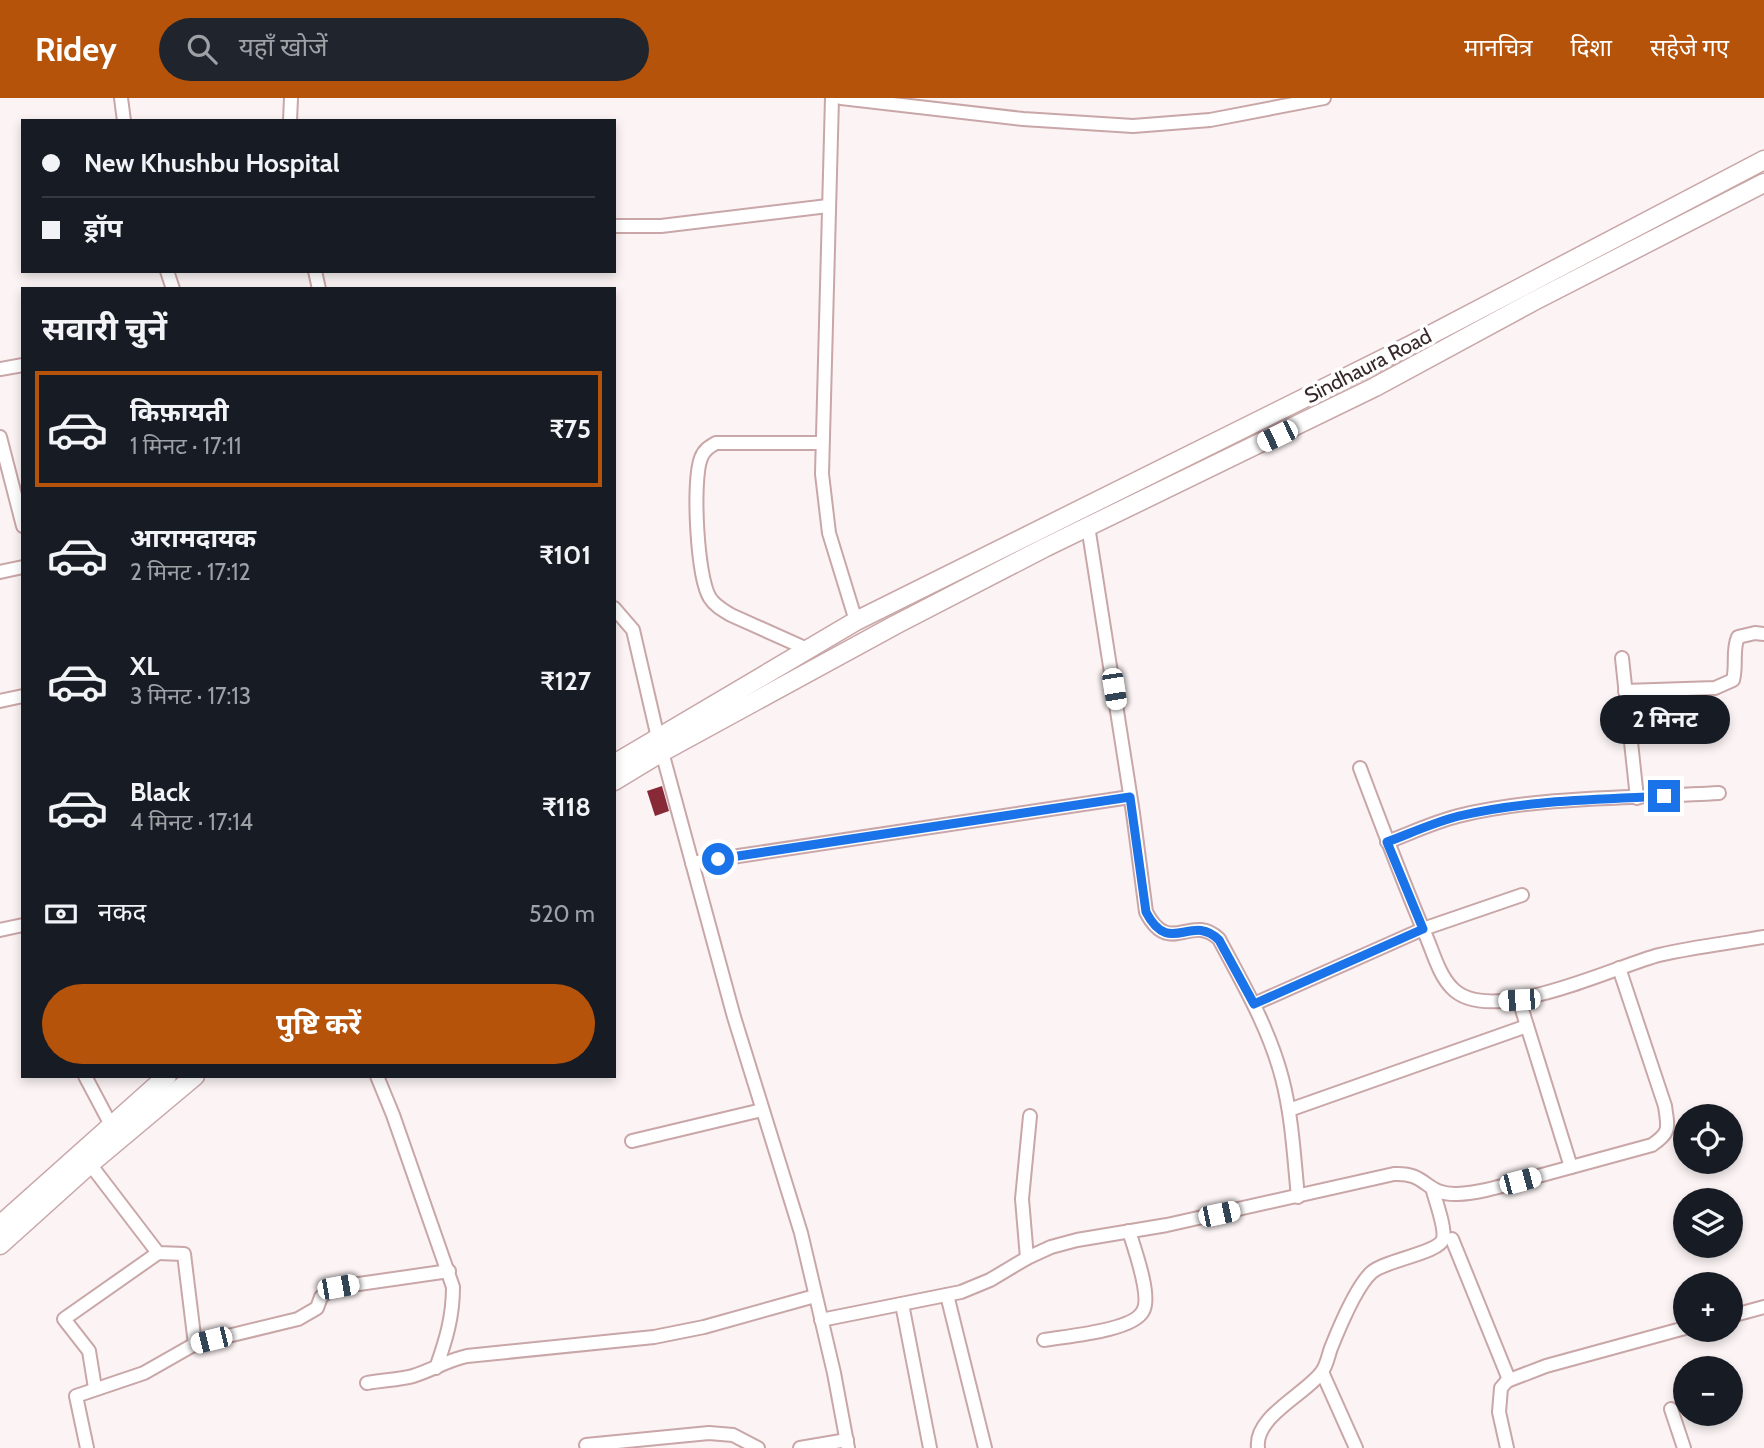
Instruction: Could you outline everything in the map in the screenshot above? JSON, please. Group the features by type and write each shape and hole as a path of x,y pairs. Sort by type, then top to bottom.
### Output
{"street":[{"path":"121,98 124,119"},
{"path":"290,119 291,98"},
{"path":"832,98 822,474 829,533 856,621"},
{"path":"842,98 1023,119 1133,126 1210,120 1261,104 1324,98"},
{"name":"Sindhaura Road","path":"660,745 807,649 856,621 1411,345 1764,160"},
{"path":"616,763 660,745 1088,526 1375,387 1532,302 1764,183"},
{"path":"616,226 661,226 828,206"},
{"path":"0,369 21,365"},
{"path":"0,437 21,519"},
{"path":"807,649 731,615 710,598 703,582 699,558 698,470 706,448 716,443 822,443"},
{"path":"1088,526 1146,912 1160,932 1171,935 1202,929 1212,933 1219,940 1254,1004 1282,1077 1289,1110 1298,1197"},
{"path":"0,572 21,567"},
{"path":"616,610 633,630 660,745 734,1017 801,1233 834,1373 847,1444 800,1448"},
{"path":"1625,691 1715,688 1726,685 1733,680 1734,645 1738,637 1764,634"},
{"path":"1622,658 1637,798"},
{"path":"0,701 21,696"},
{"path":"616,779 660,745"},
{"path":"1360,768 1423,929 1451,987 1464,997 1480,1001 1519,1000 1659,955 1764,937"},
{"path":"1387,842 1456,817 1485,811 1547,803 1719,793"},
{"path":"692,863 1130,797"},
{"path":"1254,1004 1423,929 1522,895"},
{"path":"0,930 21,925"},
{"path":"1433,1191 1460,1194 1495,1188 1652,1145 1665,1136 1668,1128 1665,1107 1619,968"},
{"path":"1519,1000 1571,1167"},
{"path":"1289,1110 1527,1026"},
{"path":"86,1078 111,1125"},
{"path":"0,1225 165,1078"},
{"path":"0,1245 90,1164 193,1078"},
{"path":"378,1078 453,1287 449,1334 436,1368"},
{"path":"632,1141 762,1110"},
{"path":"1027,1258 1022,1199 1030,1116"},
{"path":"90,1164 158,1253"},
{"path":"821,1320 947,1295 990,1280 1051,1247 1077,1240 1298,1197 1394,1174 1408,1173 1419,1177 1433,1191 1444,1231 1443,1239 1438,1245 1371,1273 1358,1292 1322,1372 1260,1431 1257,1438 1258,1448"},
{"path":"1044,1340 1118,1327 1137,1318 1144,1310 1146,1298 1129,1231"},
{"path":"1452,1239 1499,1353 1507,1381"},
{"path":"94,1388 89,1351 64,1319 158,1253 184,1254 195,1344"},
{"path":"87,1448 76,1396 144,1373 195,1344 298,1319 317,1308 321,1297 338,1287 449,1271"},
{"path":"947,1295 985,1448"},
{"path":"367,1383 412,1376 467,1356 561,1348 679,1332 815,1296"},
{"path":"902,1304 930,1448"},
{"path":"1743,1313 1764,1307"},
{"path":"1507,1448 1499,1412 1501,1388 1507,1381 1546,1366 1673,1331"},
{"path":"1322,1372 1356,1448"},
{"path":"1671,1409 1684,1448"},
{"path":"586,1445 709,1433 733,1435 758,1448"}],"building":[{"path":"662,786 669,811 655,816 647,791"}],"route":[{"path":"718,859 1130,797 1146,912 1152,924 1160,932 1171,935 1202,929 1212,933 1219,940 1254,1004 1423,929 1387,842 1456,817 1485,811 1547,803 1664,796"}]}
